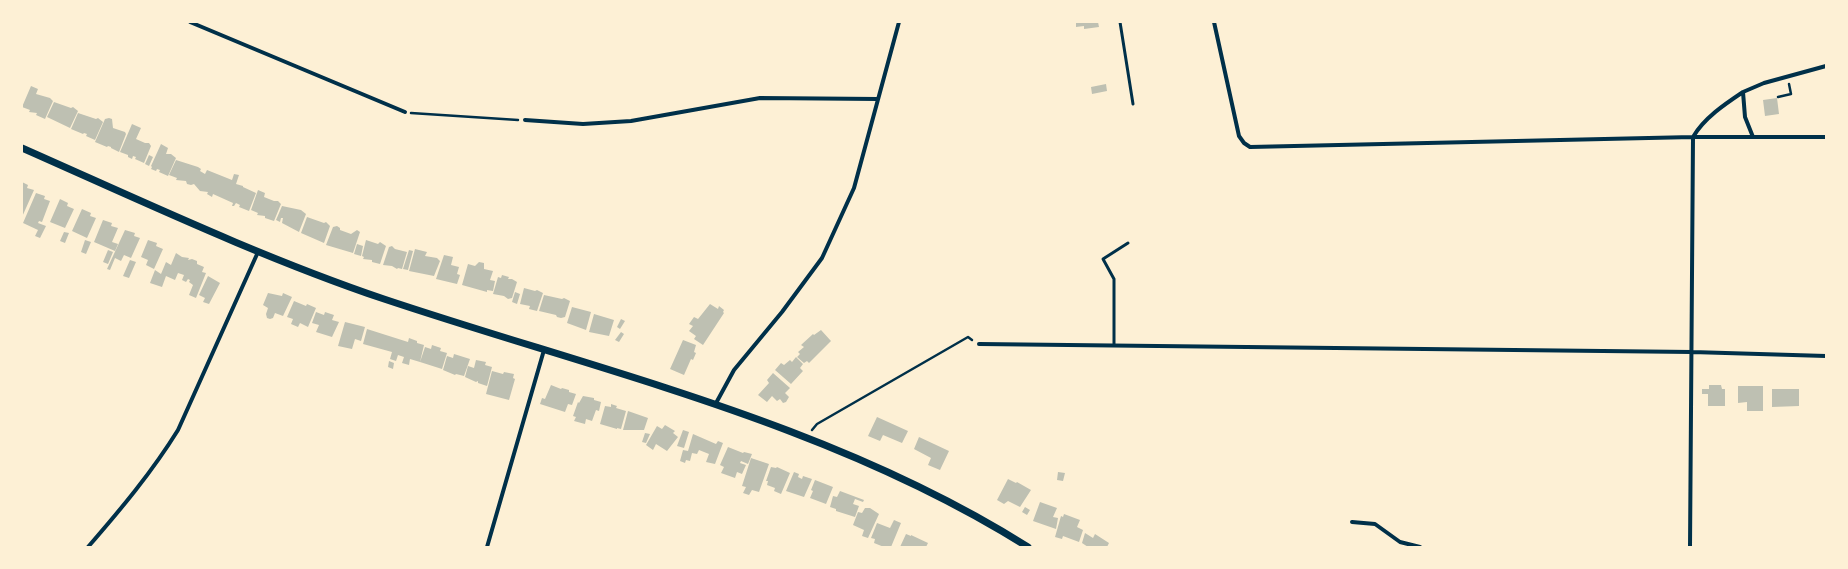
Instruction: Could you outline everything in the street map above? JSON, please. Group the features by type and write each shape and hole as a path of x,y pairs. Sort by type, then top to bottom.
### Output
{"street":[{"path":"190,22 405,112"},
{"path":"716,404 734,370 782,312 822,258 854,188 899,22"},
{"path":"1214,22 1239,136 1244,143 1250,147 1693,137 1826,137"},
{"path":"1690,547 1693,137 1698,128 1742,92 1764,83 1787,78 1826,66"},
{"path":"1742,92 1745,117 1753,137"},
{"path":"525,120 583,124 631,121 760,98 878,99"},
{"path":"22,148 258,252 383,298 716,404 807,437 862,460 937,496 1028,547"},
{"path":"88,547 133,495 178,430 258,252"},
{"path":"979,344 1692,352 1826,356"},
{"path":"487,547 544,350"},
{"path":"1352,522 1375,524 1400,542 1420,547"}],"lane":[{"path":"1120,22 1133,104"},
{"path":"1114,345 1114,279 1104,259 1128,244"}],"path":[{"path":"1778,98 1791,94 1787,78"},
{"path":"405,112 525,120"},
{"path":"807,437 817,424 968,337 979,344"}],"building":[{"path":"1076,22 1098,22 1099,27 1084,29 1084,26 1076,27"},
{"path":"1106,84 1107,91 1092,94 1091,87"},
{"path":"31,86 38,89 36,94 50,98 53,101 45,119 36,115 37,113 29,112 30,110 22,107"},
{"path":"1777,98 1779,114 1765,116 1763,100"},
{"path":"54,102 71,108 73,107 78,111 70,128 47,117"},
{"path":"78,113 96,119 98,118 103,122 95,140 86,136 87,134 71,129"},
{"path":"105,119 112,119 113,128 125,132 126,134 119,152 111,147 95,142"},
{"path":"132,124 141,128 136,139 149,143 151,146 144,163 135,159 136,157 133,156 132,159 128,157 128,155 120,152"},
{"path":"161,144 168,148 166,154 171,154 176,158 168,176 159,172 160,170 157,169 156,171 151,169"},
{"path":"149,155 153,157 149,166 145,164"},
{"path":"176,160 198,167 201,169 200,171 205,174 207,170 232,180 234,174 239,175 236,184 256,193 249,211 239,207 240,205 236,203 232,206 233,203 213,194 212,197 207,194 208,192 200,191 194,184 191,185 187,184 186,181 176,180 177,178 169,175"},
{"path":"22,182 28,185 27,188 34,190 22,217"},
{"path":"258,190 265,193 264,197 278,201 281,204 274,221 265,218 265,216 257,215 258,213 251,210"},
{"path":"36,193 45,196 44,199 50,201 42,222 39,221 38,223 46,226 40,238 35,236 38,230 23,223"},
{"path":"60,199 68,203 67,206 74,209 65,228 50,222"},
{"path":"282,206 301,210 306,214 299,232 282,223 283,218 281,218 280,222 276,220"},
{"path":"82,209 91,213 90,216 96,218 87,238 72,231"},
{"path":"307,217 324,223 326,222 330,226 324,243 301,233"},
{"path":"103,220 112,223 111,226 118,228 112,242 118,244 115,251 94,242"},
{"path":"337,226 340,230 351,234 357,230 360,232 353,253 326,245 333,227"},
{"path":"125,230 135,233 134,236 140,238 131,258 124,255 121,261 115,258 110,270 107,269"},
{"path":"64,232 69,233 65,243 60,241"},
{"path":"85,240 91,242 86,254 81,252"},
{"path":"148,240 157,243 156,246 163,249 154,269 146,265 148,260 141,257"},
{"path":"366,240 378,244 380,242 386,246 380,264 372,262 372,260 363,259 364,257 362,256"},
{"path":"357,244 363,246 361,256 354,254"},
{"path":"392,246 395,249 407,252 402,269 383,265 389,247"},
{"path":"415,249 427,252 425,256 437,258 440,261 434,276 409,271"},
{"path":"108,250 113,252 108,264 103,262"},
{"path":"409,250 413,251 408,270 403,269"},
{"path":"176,253 182,257 189,258 188,260 192,259 197,261 197,264 204,267 202,272 206,273 196,298 189,295 193,285 189,282 190,280 188,279 186,282 182,280 184,275 178,273 175,280 166,276 162,287 150,283 155,270 161,274 166,262 171,265"},
{"path":"444,255 453,257 451,265 459,267 457,274 460,275 457,284 436,279"},
{"path":"130,260 136,262 129,278 123,276"},
{"path":"479,262 484,263 484,269 493,271 490,280 495,281 493,291 487,290 487,292 462,285 468,264 475,266"},
{"path":"502,275 517,282 512,298 508,299 504,296 493,294 498,277 501,278"},
{"path":"208,276 220,283 209,304 203,302 205,298 199,295"},
{"path":"524,288 535,291 537,290 543,293 537,311 529,309 530,306 520,304"},
{"path":"515,292 520,294 517,304 512,302"},
{"path":"268,293 282,296 283,293 292,297 283,316 275,313 273,318 267,318 266,314 268,308 263,305"},
{"path":"544,295 562,299 564,298 570,301 565,317 561,318 557,317 556,315 539,311"},
{"path":"294,301 316,308 308,327 300,323 298,327 291,324 293,319 287,317"},
{"path":"710,304 718,309 719,306 724,310 724,313 703,345 694,339 696,336 689,331 693,326 689,324 694,317 698,319"},
{"path":"572,307 591,312 586,330 567,323"},
{"path":"316,312 324,315 325,312 334,315 332,320 339,322 332,337 316,332 319,325 312,323"},
{"path":"594,314 614,320 609,336 589,332"},
{"path":"621,319 625,321 620,329 617,327"},
{"path":"345,322 365,327 361,341 355,339 352,349 338,346"},
{"path":"367,329 408,342 409,338 424,345 420,362 410,359 409,365 402,363 404,357 398,355 396,361 390,359 392,352 363,344"},
{"path":"821,330 831,341 809,363 807,361 804,363 797,357 800,354 798,352 804,347 801,345 813,334 814,335"},
{"path":"621,332 624,334 619,342 615,340"},
{"path":"683,340 696,345 694,352 696,353 693,360 691,359 684,375 670,369"},
{"path":"432,345 441,348 440,351 447,353 442,369 420,362 425,347 431,349"},
{"path":"454,354 470,359 464,376 455,375 443,370 447,356 453,358"},
{"path":"796,357 803,364 800,368 803,371 791,384 775,370 781,363 784,365 790,360 792,362"},
{"path":"476,360 486,362 485,365 492,367 487,386 478,383 478,381 476,382 465,377 468,366 474,368"},
{"path":"389,361 394,363 393,369 388,367"},
{"path":"492,371 503,374 504,372 514,374 513,378 515,379 509,400 486,394"},
{"path":"773,373 790,388 785,393 789,397 786,402 783,403 780,399 777,401 772,396 767,402 758,395 769,383 767,380"},
{"path":"551,385 569,390 569,392 576,394 572,405 568,404 565,412 540,404 542,398 545,399"},
{"path":"1709,385 1721,385 1722,389 1725,389 1725,406 1708,406 1708,394 1702,394 1702,389 1709,389"},
{"path":"1738,386 1763,386 1763,411 1747,411 1747,402 1738,403"},
{"path":"1772,389 1799,389 1799,406 1772,407"},
{"path":"583,396 594,398 594,400 601,402 599,411 596,410 592,421 586,419 585,424 574,421 576,417 573,416 578,402 579,403"},
{"path":"611,404 617,406 616,408 626,411 621,429 600,424 605,406 611,407"},
{"path":"628,411 648,418 644,430 623,430"},
{"path":"877,417 908,431 902,443 883,435 880,441 868,436"},
{"path":"665,425 675,431 673,433 678,437 667,451 656,444 653,450 646,445 657,426 662,429"},
{"path":"683,430 689,432 684,448 677,446"},
{"path":"645,433 650,434 646,443 642,442"},
{"path":"693,434 716,444 718,441 723,443 715,464 706,462 709,454 699,450 697,454 692,453 690,461 686,460 685,463 680,461 683,450 688,451"},
{"path":"919,437 949,451 940,470 928,465 931,458 914,449"},
{"path":"728,447 743,453 752,454 748,464 741,461 740,463 746,465 742,474 737,472 735,478 721,473 724,467 720,465"},
{"path":"751,458 769,464 759,492 752,490 749,495 743,493 746,487 742,486"},
{"path":"771,467 777,467 790,473 781,494 774,491 775,488 767,485 768,481 766,481"},
{"path":"794,472 799,474 798,477 802,479 803,476 812,479 804,497 786,491"},
{"path":"1058,472 1065,473 1063,481 1057,480"},
{"path":"1008,479 1031,490 1020,507 1008,501 1004,504 997,500"},
{"path":"815,480 833,487 826,504 810,498"},
{"path":"840,491 864,500 863,502 855,499 853,504 859,506 855,517 836,511 836,509 830,507 833,496 837,497"},
{"path":"1040,502 1057,508 1053,517 1058,518 1056,529 1033,521"},
{"path":"1025,507 1030,510 1027,515 1022,512"},
{"path":"865,508 870,508 879,514 868,538 862,536 864,530 853,525 858,512 862,513"},
{"path":"1064,514 1080,520 1077,527 1083,530 1079,542 1063,536 1062,539 1055,537 1061,516 1063,517"},
{"path":"894,520 901,523 891,547 884,547 874,543 875,539 871,538 877,523 890,528"},
{"path":"1085,533 1093,538 1095,534 1109,543 1107,547 1088,547 1082,543"},
{"path":"906,534 928,543 926,547 900,547"}]}
